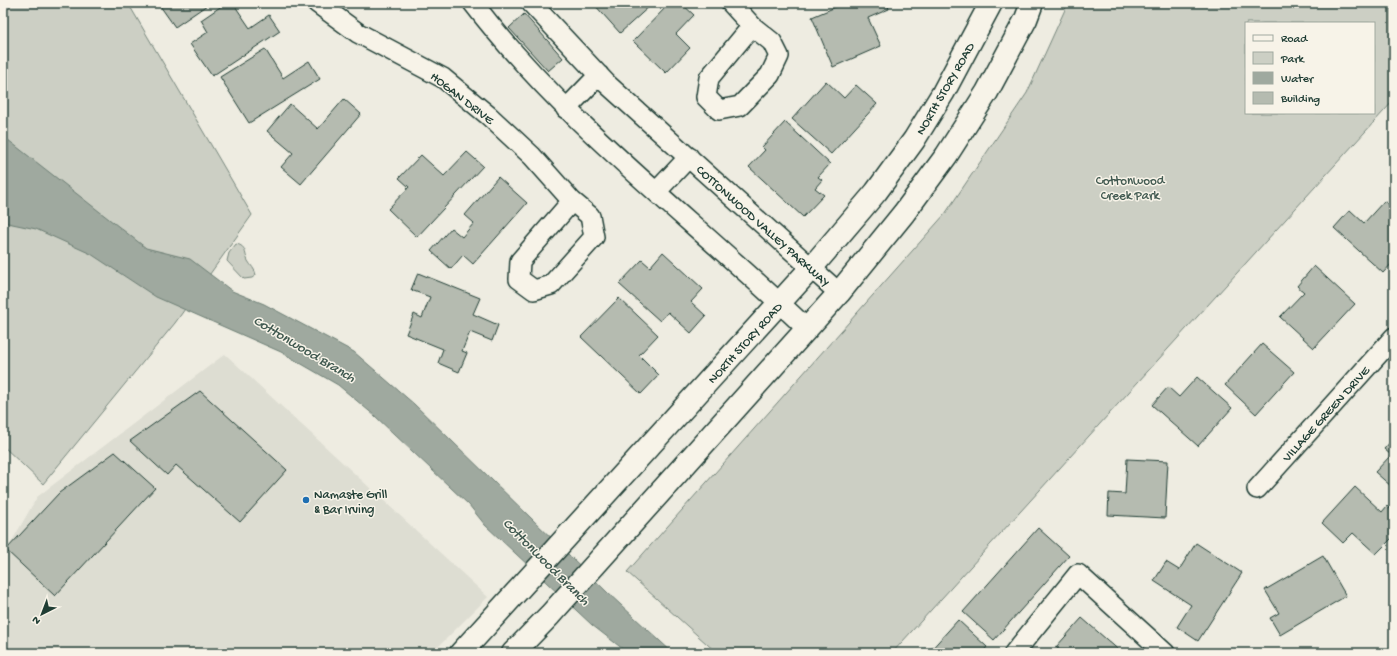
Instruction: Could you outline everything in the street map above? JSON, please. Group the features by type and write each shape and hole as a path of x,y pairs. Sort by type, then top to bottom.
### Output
{"main road":[{"name":"NORTH STORY ROAD","path":"461,653 812,267 876,192 914,140 943,93 991,3"},
{"path":"513,653 550,615 839,292 904,213 946,156 987,92 1026,19 1032,3"},
{"path":"876,192 904,213"}],"street":[{"name":"HOGAN DRIVE","path":"318,3 358,33 443,78 489,116 532,156 572,201 590,216 594,237 551,285 534,290 519,279 520,261 572,201"},
{"path":"473,3 554,98 656,192 780,302 806,328"},
{"name":"COTTONWOOD VALLEY PARKWAY","path":"531,3 599,76 839,292"},
{"path":"731,3 752,26"},
{"path":"566,109 599,76"},
{"name":"COTTONWOOD VALLEY PARKWAY","path":"656,192 689,157"},
{"name":"VILLAGE GREEN DRIVE","path":"1257,489 1394,337"},
{"path":"1014,653 1078,574 1165,653"}],"shaded area":[{"path":"225,354 488,597 432,653 16,653 3,643 3,557 37,497"}],"green space":[{"path":"3,3 128,3 252,215 175,323 43,484 3,446"},
{"name":"Cottonwood Creek Park","path":"1068,3 1394,3 1394,100 892,653 717,653 627,572 945,214 1027,93"},
{"path":"236,244 244,248 248,261 255,271 256,275 252,278 244,279 227,261 229,253"}],"water":[{"name":"Cottonwood Branch","path":"3,136 146,248 190,259 232,291 264,304 354,352 414,404 608,593 673,653 628,653 592,625 485,525 469,505 375,416 338,385 281,352 156,297 91,254 36,229 3,222"}],"building":[{"path":"158,3 210,3 175,27"},
{"path":"226,3 233,3 250,28 269,15 280,31 212,76 190,44 208,32 201,20"},
{"path":"593,3 651,3 652,4 620,33"},
{"path":"670,3 681,3 694,15 676,34 690,48 666,73 633,41"},
{"path":"845,3 887,3 889,9 868,18 881,46 833,67 812,17"},
{"path":"524,14 563,58 548,71 509,28"},
{"path":"265,49 283,78 309,61 320,79 249,123 220,77"},
{"path":"826,81 844,98 856,85 877,104 831,154 792,119"},
{"path":"344,99 361,114 301,184 281,167 293,153 267,131 290,104 318,129"},
{"path":"785,122 830,164 818,177 822,180 815,188 824,195 803,217 749,167 765,150 762,147"},
{"path":"467,152 483,166 417,237 388,209 409,187 399,178 421,155 444,176"},
{"path":"498,177 527,203 473,264 463,255 451,269 431,251 451,228 462,237 474,223 465,215"},
{"path":"1384,201 1394,209 1394,261 1383,273 1334,228 1350,210 1364,223"},
{"path":"663,252 703,289 691,302 706,316 691,333 668,312 660,321 619,284 642,260 650,267"},
{"path":"1314,266 1355,304 1314,348 1280,317 1304,292 1297,286"},
{"path":"418,273 480,298 473,314 498,325 492,341 470,332 462,351 467,353 459,372 438,363 443,349 406,334 414,314 422,318 430,297 411,290"},
{"path":"619,298 658,335 639,355 659,375 641,394 581,337"},
{"path":"1262,344 1294,372 1256,414 1225,385"},
{"path":"1197,377 1232,408 1198,446 1152,405 1168,387 1179,397"},
{"path":"200,391 287,470 240,522 176,465 167,475 130,441"},
{"path":"1394,438 1394,485 1392,487 1375,472 1391,455 1384,449"},
{"path":"115,452 155,488 55,596 6,550 59,493"},
{"path":"1127,459 1168,461 1165,518 1108,515 1109,493 1125,494"},
{"path":"1355,487 1382,512 1387,506 1394,513 1394,536 1376,554 1353,533 1343,543 1322,523"},
{"path":"1038,528 1069,556 994,640 963,612"},
{"path":"1196,543 1242,573 1198,641 1177,627 1191,605 1154,581 1166,562 1179,570"},
{"path":"1323,556 1346,596 1280,635 1270,618 1279,613 1265,590"},
{"path":"1082,618 1122,653 1063,653 1056,647"},
{"path":"958,620 987,647 982,653 928,653"}],"place":[{"name":"Namaste Grill & Bar Irving","path":"306,500"}]}
